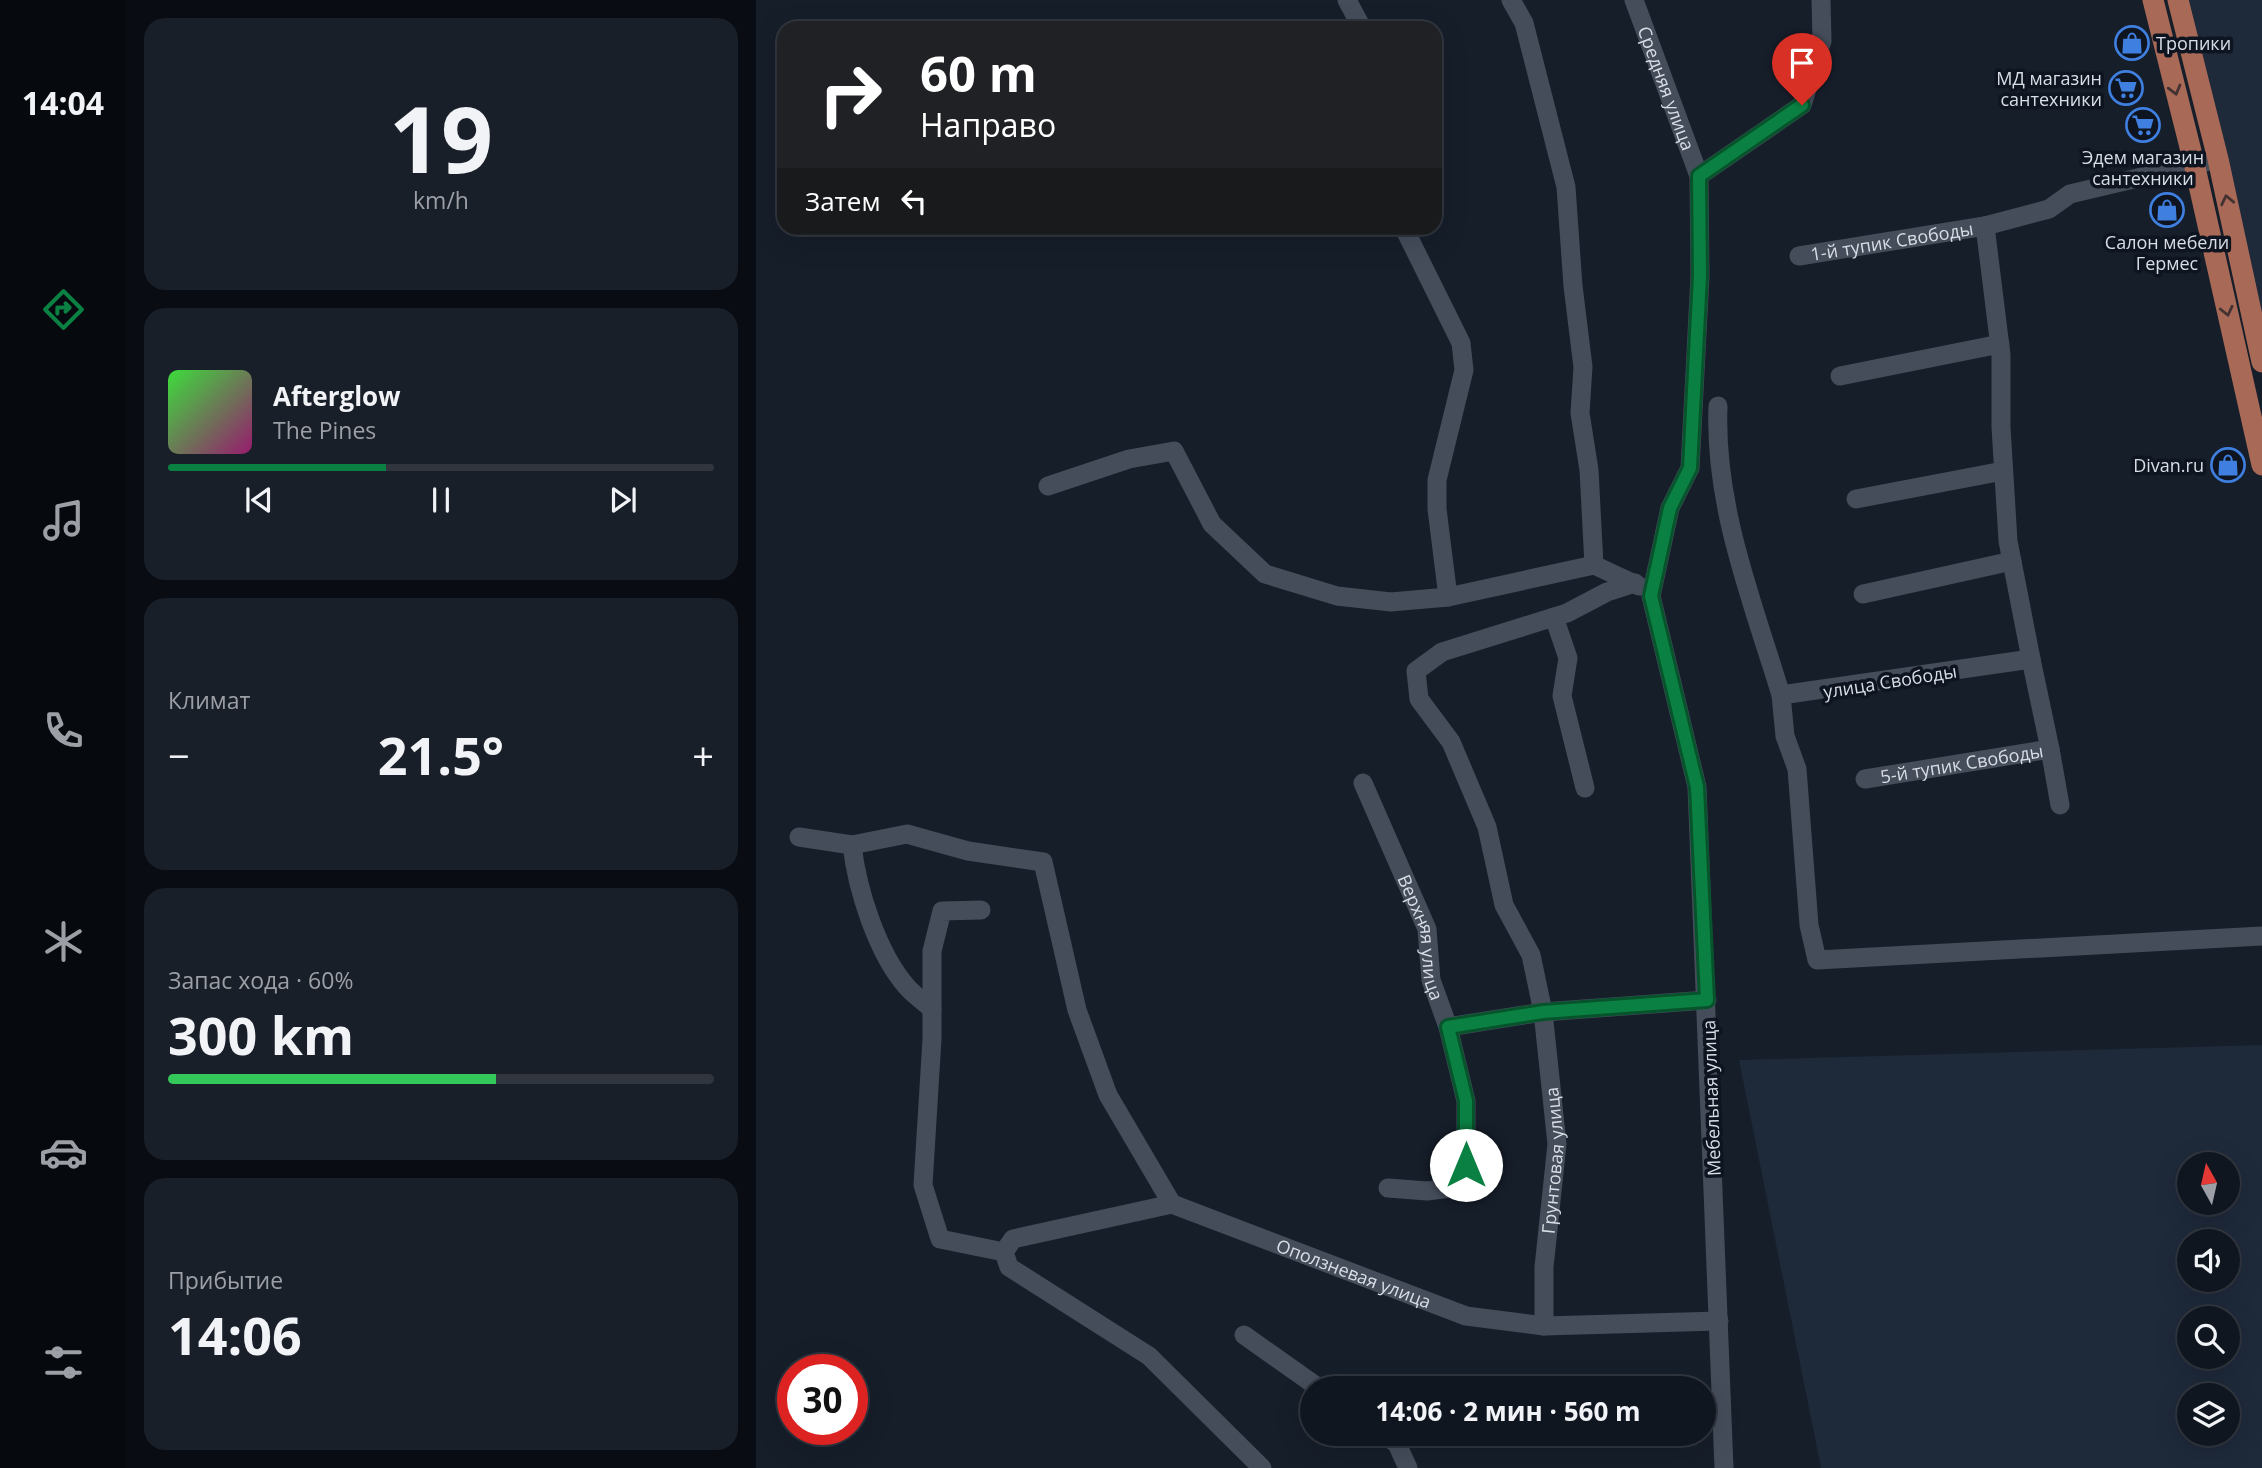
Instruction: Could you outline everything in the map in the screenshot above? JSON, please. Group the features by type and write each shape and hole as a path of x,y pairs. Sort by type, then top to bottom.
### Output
{"main road":[{"path":"2153,0 2194,163 2262,465"},
{"path":"2178,0 2218,159 2262,362"}],"street":[{"path":"1347,0 1358,21"},
{"path":"1511,0 1524,23 1566,187 1583,367 1580,413 1589,470 1594,565"},
{"name":"Средняя улица","path":"1634,0 1699,176"},
{"path":"1699,176 1802,105 1822,41 1821,0"},
{"path":"2031,659 2012,561 2003,471 2000,344 1985,226 2049,209 2070,194 2218,159"},
{"name":"Мебельная улица","path":"1699,176 1700,276 1690,468 1670,508 1651,596 1697,787 1719,1321 1715,1376"},
{"name":"1-й тупик Свободы","path":"1798,256 1985,226"},
{"path":"1407,235 1461,343 1464,370 1437,480 1437,509 1448,597"},
{"path":"1840,376 2000,344"},
{"path":"1718,406 1717,444 1727,517 1781,695 1785,736 1797,769 1809,925 1817,960 2262,936"},
{"path":"1048,486 1129,459 1174,451 1212,524 1265,575 1337,596 1391,602 1448,597 1594,565 1635,583 1651,596"},
{"path":"1856,499 2003,471"},
{"path":"1863,594 2012,561"},
{"name":"Грунтовая улица","path":"1544,1326 1544,1267 1557,1143 1543,1012 1531,955 1504,905 1486,827 1451,742 1419,699 1416,671 1442,652 1554,617 1607,592 1635,583"},
{"path":"1554,617 1568,658 1562,696 1585,788"},
{"name":"улица Свободы","path":"1781,695 2031,659"},
{"name":"5-й тупик Свободы","path":"1865,779 2050,748 2031,659"},
{"path":"2050,748 2060,805"},
{"name":"Верхняя улица","path":"1363,783 1427,929 1431,980 1448,1027 1466,1101 1466,1186 1427,1191 1388,1188"},
{"path":"799,837 852,845 907,834 968,851 1043,862 1077,1010 1108,1095 1172,1204 1013,1239 1004,1252"},
{"path":"852,845 861,896 892,965 907,987 932,1009"},
{"path":"981,910 942,911 932,951 932,1009 923,1185 940,1239 1004,1252"},
{"path":"1448,1027 1543,1012 1707,1000"},
{"name":"Оползневая улица","path":"1172,1204 1466,1317 1544,1326 1719,1321"},
{"path":"1004,1252 1009,1267 1149,1356 1262,1468"},
{"path":"1244,1335 1302,1376"},
{"name":"Мебельная улица","path":"1716,1425 1724,1468"},
{"path":"1398,1446 1408,1468"}],"shaded area":[{"path":"2183,0 2262,0 2262,331"},
{"path":"2262,1045 2262,1468 1821,1468 1739,1060"}],"place":[{"name":"Тропики","path":"2132,43"},
{"name":"МД магазин сантехники","path":"2126,88"},
{"name":"Эдем магазин сантехники","path":"2143,125"},
{"name":"Салон мебели Гермес","path":"2167,210"},
{"name":"Divan.ru","path":"2228,465"}],"route":[{"path":"1466,1165 1466,1101 1448,1027 1543,1012 1707,1000 1697,787 1651,596 1670,508 1690,468 1700,276 1699,176 1802,105"}]}
